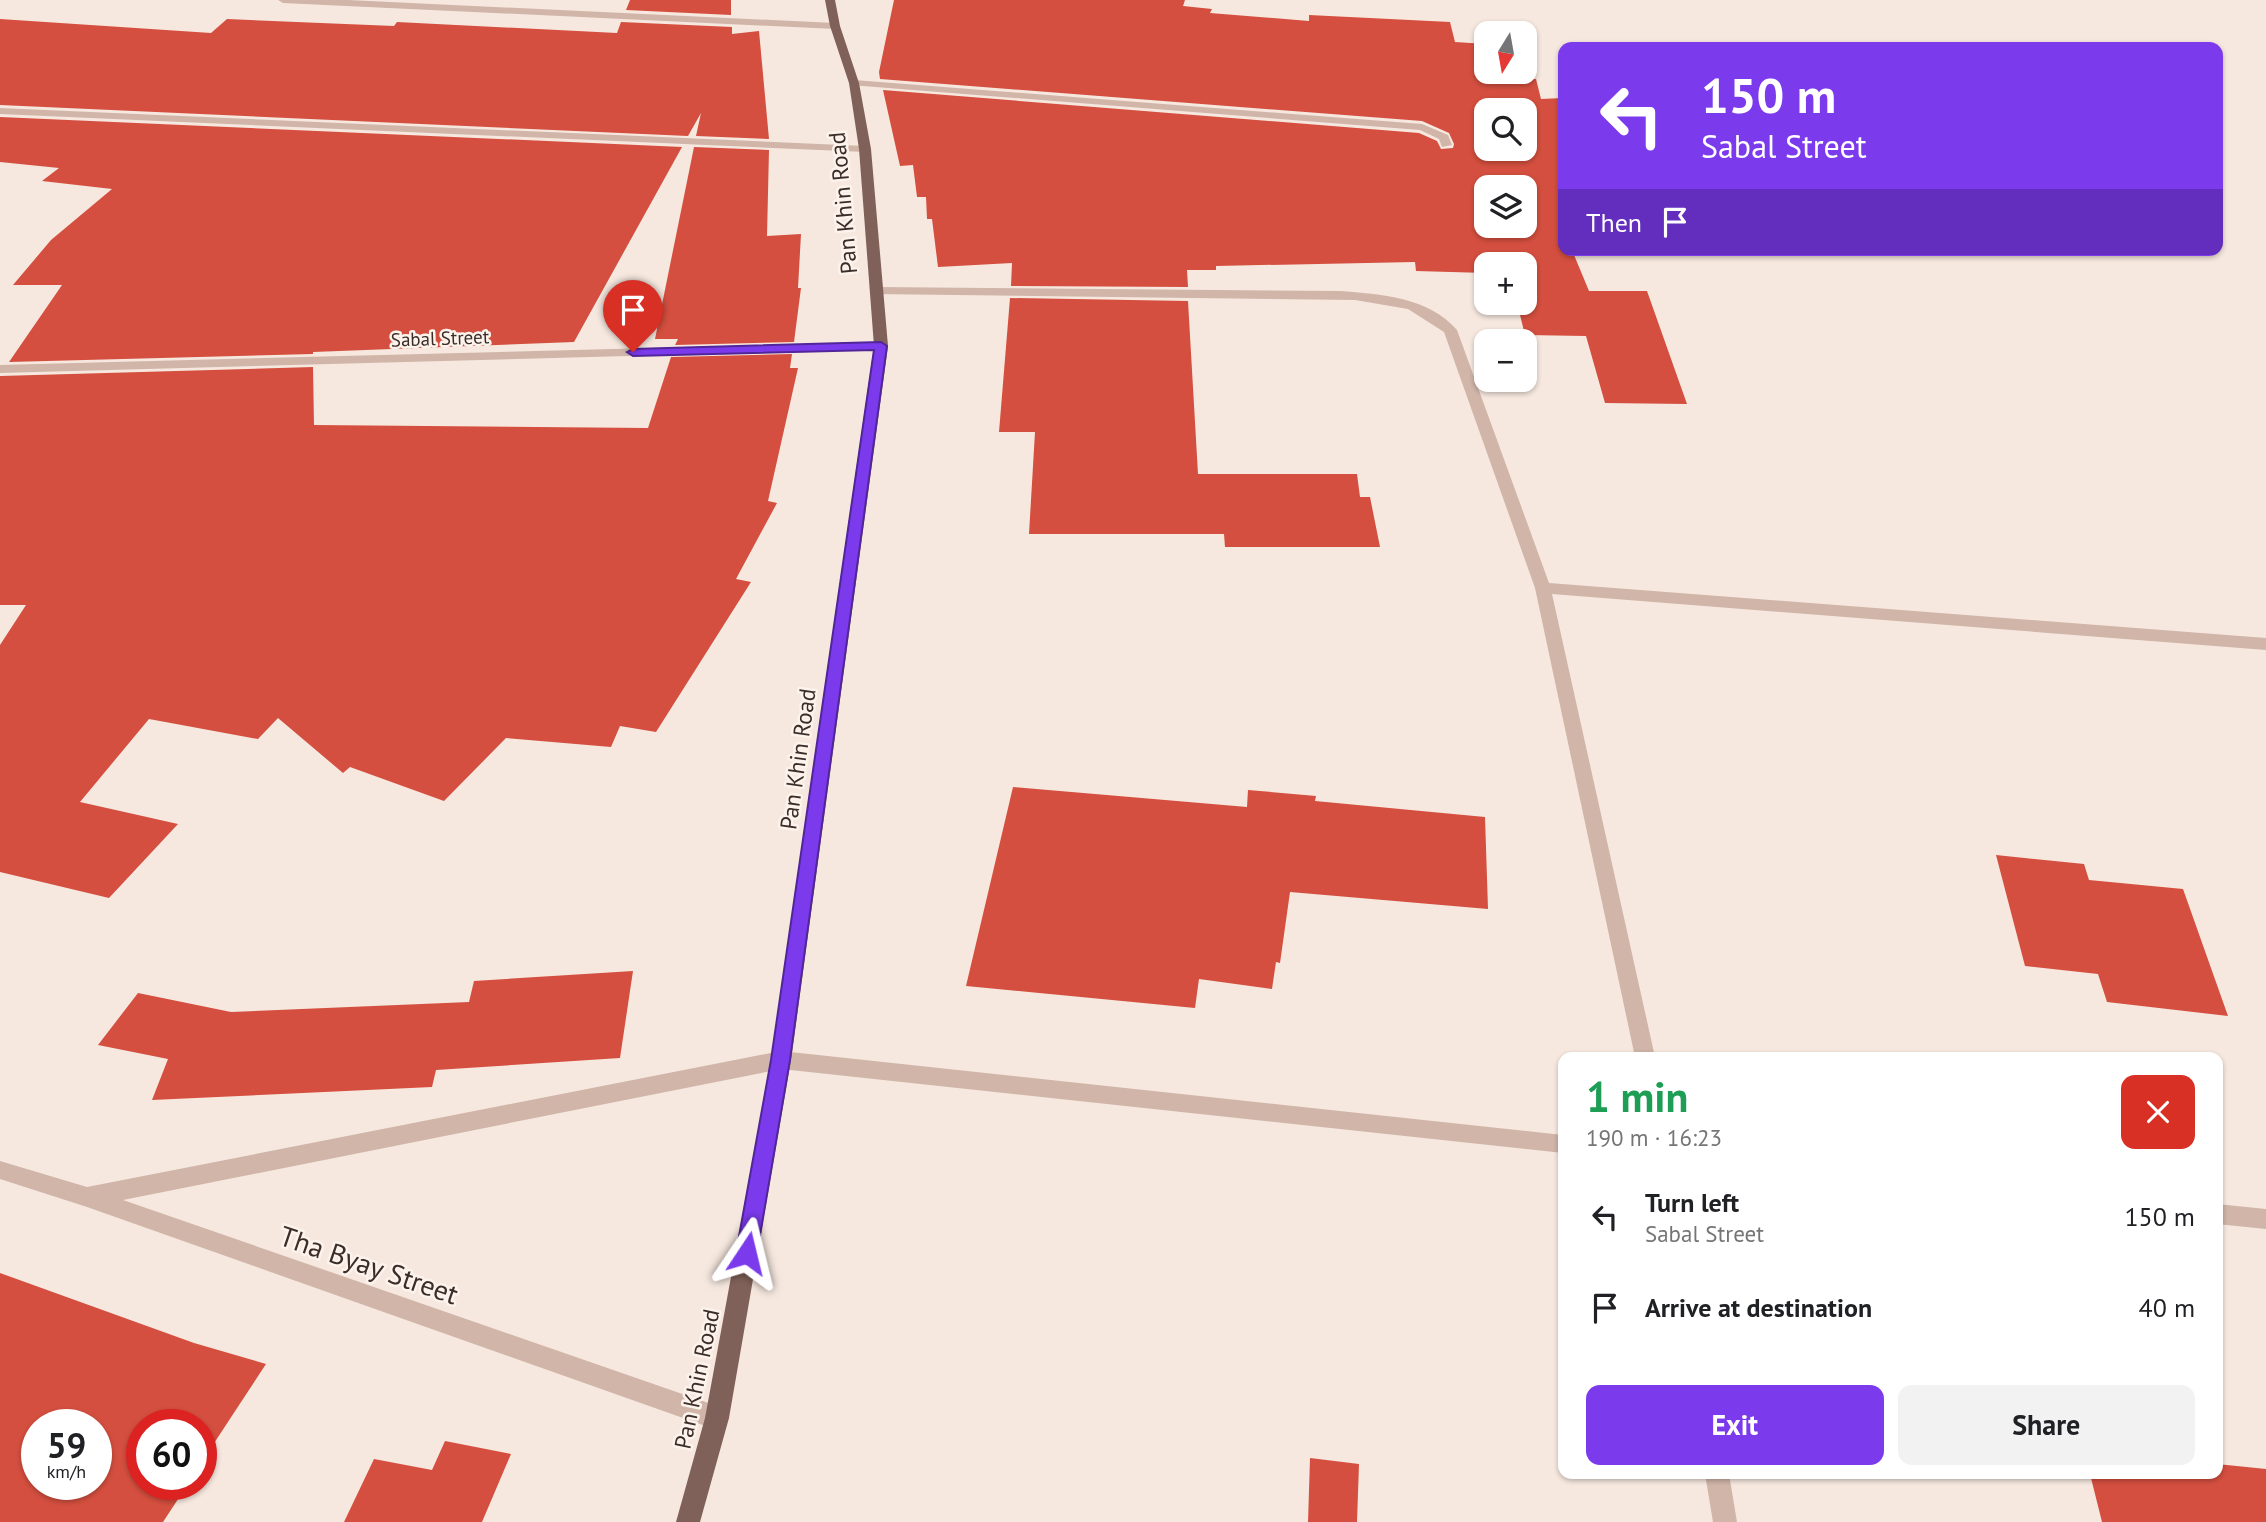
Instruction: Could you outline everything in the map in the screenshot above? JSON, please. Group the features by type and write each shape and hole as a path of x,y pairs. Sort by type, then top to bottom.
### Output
{"main road":[{"name":"Pan Khin Road","path":"688,1522 717,1418 781,1060 881,346 865,149 854,83 835,26 830,0"}],"street":[{"path":"283,0 835,26"},
{"path":"854,83 1411,126 1444,137 1446,145"},
{"path":"0,111 865,149"},
{"path":"876,291 1340,295 1379,298 1415,306 1437,317 1451,330 1543,588 1644,1052"},
{"name":"Sabal Street","path":"0,369 881,346"},
{"path":"1543,588 2266,644"},
{"path":"87,1197 781,1060 1558,1143"},
{"name":"Tha Byay Street","path":"0,1170 87,1197 717,1418"},
{"path":"2223,1215 2266,1219"},
{"path":"1718,1479 1725,1522"}],"building":[{"path":"630,0 731,0 731,15 626,10"},
{"path":"894,0 1185,0 1183,6 1212,9 1210,13 1309,21 1309,15 1450,22 1455,42 1474,43 1474,84 1537,83 1541,99 1558,98 1558,256 1574,256 1589,291 1647,291 1687,404 1605,403 1586,336 1537,335 1537,329 1524,329 1520,315 1537,315 1537,252 1474,252 1474,273 1416,271 1415,262 1216,266 1216,270 1187,270 1188,287 1011,286 1012,263 938,267 932,219 927,219 926,197 917,197 913,165 900,166 883,90 1419,133 1437,141 1441,149 1453,148 1449,133 1422,121 880,79 879,72"},
{"path":"0,19 211,33 227,19 394,26 397,22 617,33 621,22 732,27 732,34 759,31 769,139 696,136 701,113 688,136 0,105"},
{"path":"0,117 682,147 574,342 313,354 9,362 62,285 13,285 51,240 112,189 42,181 59,168 0,162"},
{"path":"694,147 769,150 767,236 801,234 798,288 801,288 794,342 675,345 678,339 655,339"},
{"path":"1010,298 1188,301 1198,474 1357,474 1360,497 1370,497 1380,547 1225,547 1224,534 1029,534 1035,432 999,432"},
{"path":"792,354 790,368 798,368 768,501 777,503 736,579 751,582 656,732 620,726 611,747 506,738 444,801 350,767 343,773 278,718 258,739 149,719 80,802 178,824 109,898 0,872 0,645 26,605 0,605 0,376 313,367 314,425 648,428 671,357"},
{"path":"1013,787 1247,807 1248,790 1316,796 1315,801 1485,817 1488,909 1290,892 1280,963 1276,962 1272,989 1199,979 1195,1008 966,986"},
{"path":"1996,855 2084,864 2089,880 2183,889 2228,1016 2107,1002 2098,974 2025,966"},
{"path":"633,971 620,1058 436,1070 432,1087 152,1100 168,1059 98,1045 138,993 231,1012 469,1002 474,981"},
{"path":"0,1273 194,1343 266,1364 217,1439 217,1409 126,1409 126,1500 177,1500 163,1522 0,1522"},
{"path":"445,1441 511,1454 482,1522 344,1522 374,1459 432,1470"},
{"path":"1310,1458 1359,1464 1357,1522 1308,1522"},
{"path":"2223,1465 2266,1469 2266,1522 2102,1522 2091,1479 2223,1479"}],"route":[{"path":"633,352 881,346 781,1060 747,1253"}]}
